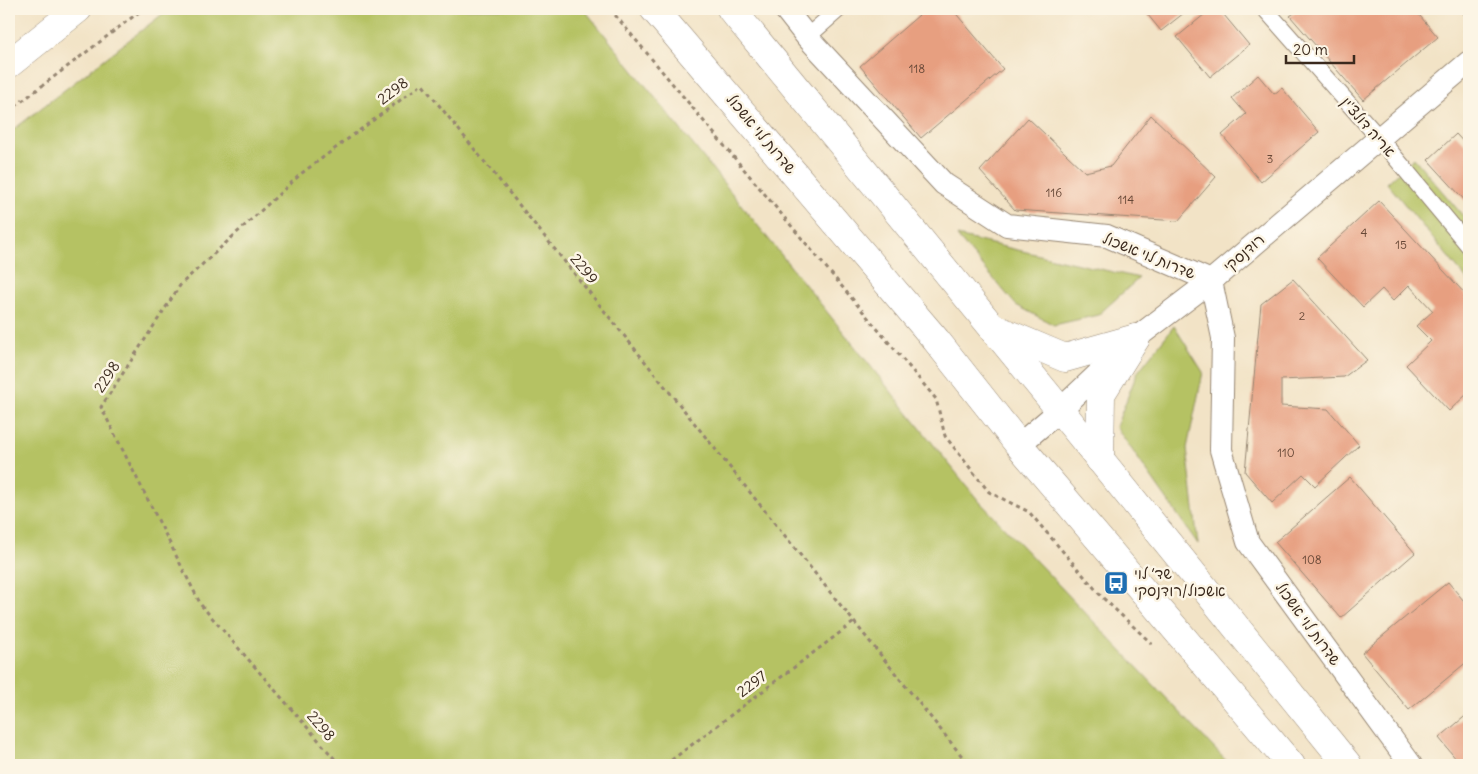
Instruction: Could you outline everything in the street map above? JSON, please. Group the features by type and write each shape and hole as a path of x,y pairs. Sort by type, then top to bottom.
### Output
{"street":[{"path":"9,64 78,9"},
{"name":"שדרות לוי אשכול","path":"654,9 936,340 1019,445 1291,765"},
{"path":"731,9 1348,765"},
{"name":"שדרות לוי אשכול","path":"785,9 807,37 944,184 1007,225 1108,236 1211,282 1223,338 1221,450 1248,542 1411,765"},
{"path":"807,37 839,9"},
{"name":"אריה דולצ'ין","path":"1265,9 1379,138 1469,246"},
{"name":"רודנסקי","path":"1019,445 1060,410 1136,338 1211,282 1469,62"},
{"path":"990,326 1065,358 1136,338"},
{"path":"1100,460 1101,394 1136,338"}],"path":[{"path":"9,111 143,9"},
{"path":"610,9 936,399 945,436 989,492 1029,512 1102,597 1158,649"},
{"name":"2299","path":"422,84 854,622"},
{"name":"2298","path":"340,765 201,605 101,407 181,284 302,172 422,84"},
{"path":"854,622 969,765"},
{"name":"2297","path":"665,765 854,622"}],"green space":[{"path":"169,9 584,9 978,500 1230,765 9,765 9,133"},
{"path":"1414,158 1469,223 1469,282 1387,183"},
{"path":"957,236 1139,278 1098,315 1054,325 1016,305"},
{"path":"1174,326 1203,372 1187,448 1198,544 1116,427 1137,373"}],"building":[{"path":"926,9 952,9 1003,69 921,138 860,66"},
{"path":"1143,9 1189,9 1161,31"},
{"path":"1211,9 1219,9 1249,45 1210,77 1177,37"},
{"path":"1300,9 1414,9 1438,37 1363,100 1290,16"},
{"path":"1258,75 1274,94 1282,88 1319,132 1261,182 1222,135 1246,114 1232,98"},
{"path":"1151,115 1216,177 1178,221 1015,210 980,171 1028,118 1085,172 1111,166"},
{"path":"1456,134 1469,148 1469,205 1428,160"},
{"path":"1379,201 1469,298 1469,392 1449,411 1406,365 1431,341 1416,326 1433,311 1409,285 1393,301 1382,289 1363,307 1317,258"},
{"path":"1293,279 1367,360 1344,377 1281,380 1281,406 1328,409 1359,445 1315,486 1303,474 1272,503 1245,472 1261,304"},
{"path":"1350,477 1415,553 1341,618 1275,542"},
{"path":"1448,582 1469,607 1469,660 1409,710 1362,653"},
{"path":"1469,713 1469,765 1461,765 1439,738"}],"place":[{"name":"שד׳ לוי אשכול/רודנסקי","path":"1116,583"}]}
